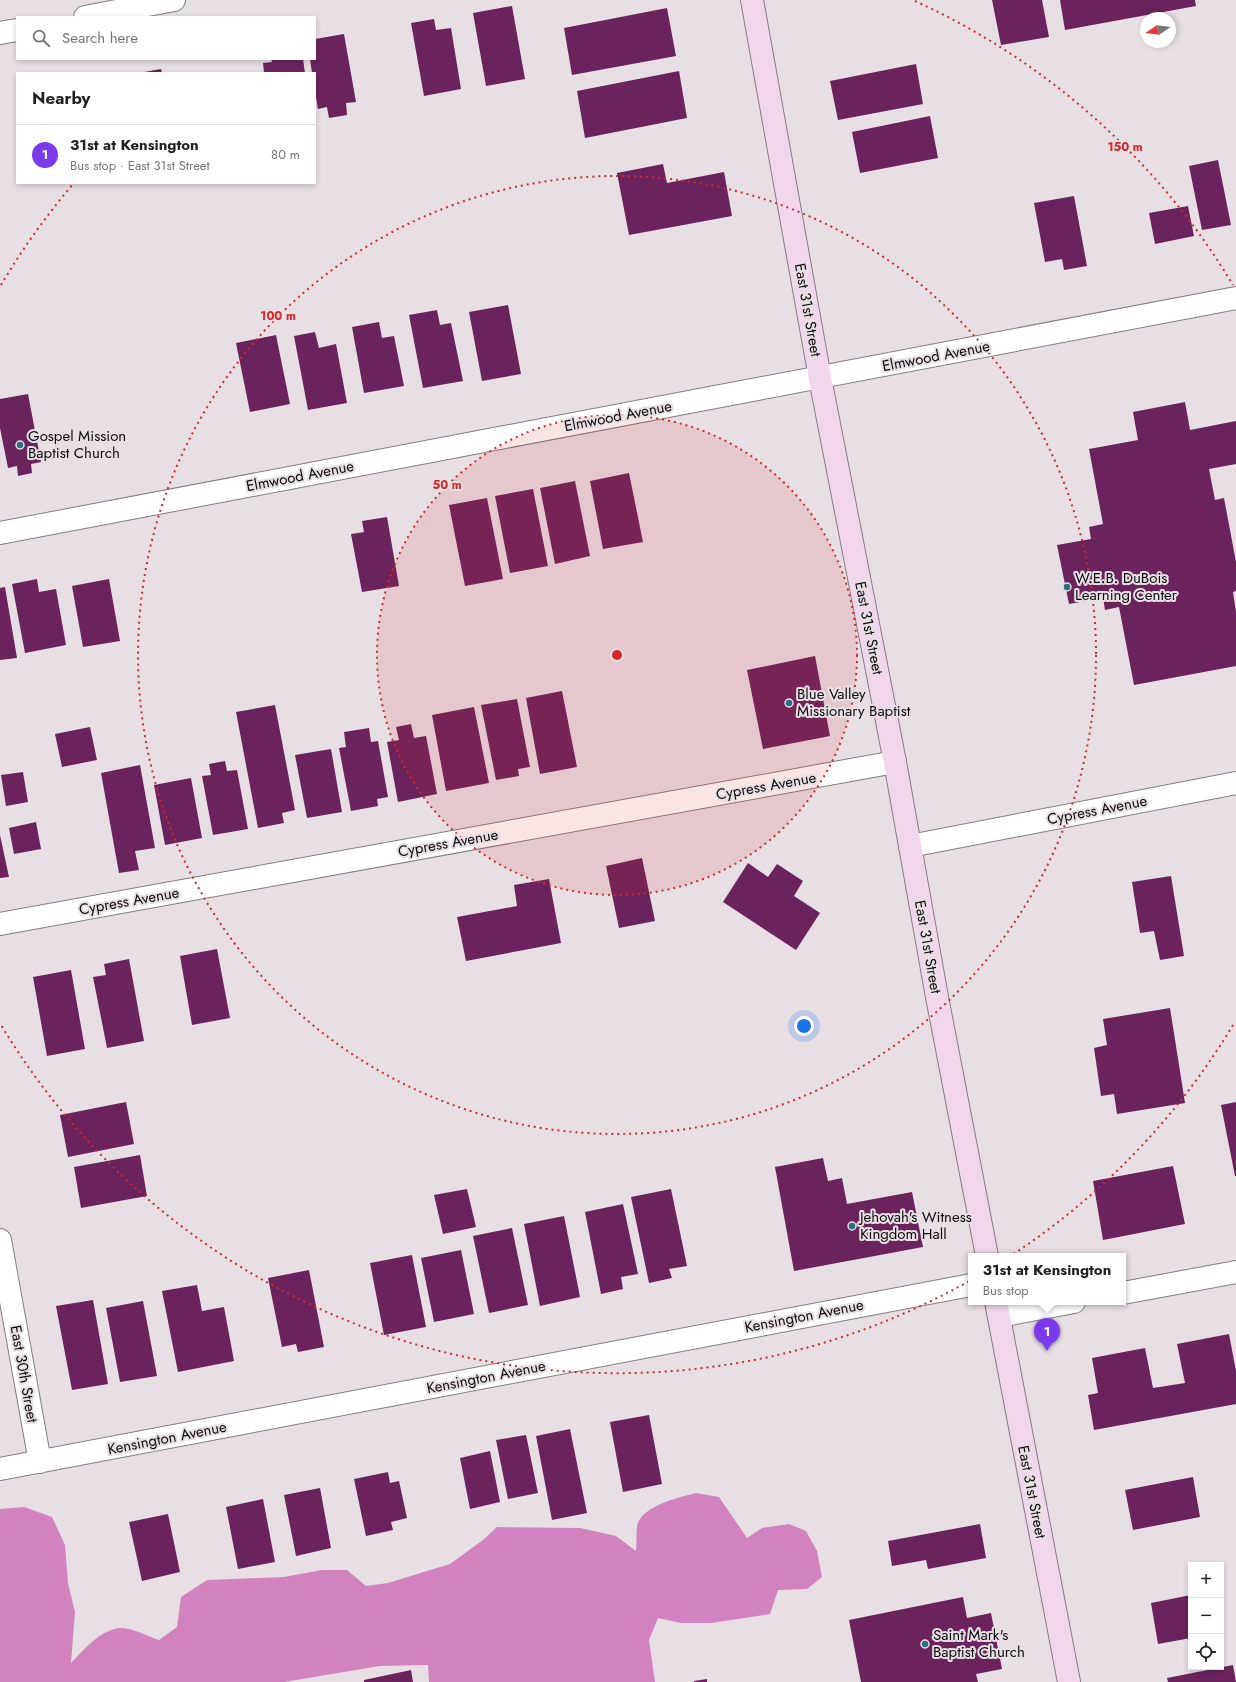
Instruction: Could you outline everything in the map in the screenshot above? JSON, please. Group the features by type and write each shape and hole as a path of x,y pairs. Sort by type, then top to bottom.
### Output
{"main road":[{"name":"East 31st Street","path":"752,0 820,378 895,762 986,1253"},
{"name":"East 31st Street","path":"997,1309 1068,1682"}],"street":[{"path":"90,16 174,0"},
{"path":"0,33 16,30"},
{"name":"Elmwood Avenue","path":"0,533 1236,298"},
{"name":"Cypress Avenue","path":"0,924 895,762"},
{"name":"Cypress Avenue","path":"910,846 1236,783"},
{"name":"East 30th Street","path":"0,1240 40,1462"},
{"path":"1126,1292 1236,1272"},
{"name":"Kensington Avenue","path":"0,1469 968,1286"},
{"path":"997,1309 1041,1305"}],"shaded area":[{"path":"696,1493 719,1497 747,1538 762,1528 789,1524 806,1531 817,1551 822,1577 807,1589 778,1590 770,1614 711,1623 681,1623 658,1618 649,1640 655,1682 429,1682 428,1665 380,1666 284,1682 0,1682 0,1509 24,1507 52,1517 65,1545 68,1583 75,1612 71,1663 94,1640 108,1631 115,1629 123,1628 132,1630 159,1640 177,1627 181,1597 207,1580 284,1577 322,1570 347,1570 366,1586 388,1583 450,1564 483,1540 497,1527 580,1528 616,1536 636,1551 637,1526 640,1519 646,1513 653,1508 671,1500"}],"building":[{"path":"992,0 1042,0 1049,37 1001,45"},
{"path":"1060,0 1195,0 1196,6 1163,12 1140,12 1140,16 1065,30"},
{"path":"512,6 525,79 486,86 473,13"},
{"path":"667,8 676,56 572,75 564,28"},
{"path":"434,19 436,30 451,28 461,89 424,96 411,23"},
{"path":"344,34 356,102 346,103 347,115 329,118 327,107 318,109 316,97 316,72 312,72 310,60 316,60 316,39"},
{"path":"271,60 303,60 305,72 264,72 263,63 272,62"},
{"path":"916,64 923,104 838,120 830,81"},
{"path":"161,69 162,72 144,72"},
{"path":"679,71 687,118 585,138 577,91"},
{"path":"930,116 938,158 860,173 852,132"},
{"path":"1218,160 1231,225 1202,230 1189,166"},
{"path":"663,164 667,183 724,172 732,216 629,235 617,173"},
{"path":"1074,196 1087,266 1064,270 1062,259 1045,262 1034,203"},
{"path":"1188,206 1194,236 1155,244 1149,213"},
{"path":"508,305 521,374 482,381 469,312"},
{"path":"437,310 440,325 451,323 463,381 423,388 409,315"},
{"path":"379,322 382,338 394,336 404,386 364,393 352,327"},
{"path":"315,332 319,348 336,344 347,403 308,410 294,336"},
{"path":"276,335 290,404 250,412 236,343"},
{"name":"Gospel Mission Baptist Church","path":"28,394 41,462 31,464 32,473 18,476 17,466 8,468 0,428 0,399"},
{"name":"W.E.B. DuBois Learning Center","path":"1185,402 1190,430 1236,421 1236,464 1209,469 1215,500 1224,498 1236,562 1236,591 1233,592 1236,612 1236,666 1134,685 1119,607 1105,610 1103,598 1069,604 1057,545 1091,539 1089,527 1103,524 1089,449 1138,440 1133,412"},
{"path":"629,473 643,542 603,549 590,481"},
{"path":"575,481 590,556 555,564 540,488"},
{"path":"533,489 548,566 510,573 495,496"},
{"path":"487,498 503,579 465,586 449,505"},
{"path":"387,517 399,586 362,592 351,534 364,532 362,521"},
{"path":"37,579 39,592 56,589 66,645 25,653 12,584"},
{"path":"109,579 120,641 83,647 72,586"},
{"path":"5,587 17,658 0,660 0,588"},
{"name":"Blue Valley Missionary Baptist","path":"815,656 830,736 763,749 747,670"},
{"path":"562,691 577,767 540,774 526,698"},
{"path":"517,699 530,767 518,769 519,776 496,780 481,705"},
{"path":"275,705 295,810 282,813 284,823 258,828 236,712"},
{"path":"474,707 489,783 446,791 432,715"},
{"path":"411,724 414,738 426,736 437,794 398,802 387,742 399,740 396,727"},
{"path":"90,727 97,760 62,767 55,734"},
{"path":"369,728 371,742 378,741 388,797 377,799 378,806 351,811 339,748 346,747 344,732"},
{"path":"331,749 342,812 307,818 295,755"},
{"path":"225,761 227,771 237,770 248,829 213,835 202,776 211,775 209,764"},
{"path":"140,765 155,848 135,851 139,870 119,873 101,773"},
{"path":"23,772 28,802 6,806 1,775"},
{"path":"191,778 202,838 165,845 154,785"},
{"path":"36,822 41,849 14,854 9,828"},
{"path":"0,835 9,877 0,878"},
{"path":"642,858 655,921 619,928 606,866"},
{"path":"748,863 768,877 777,864 803,881 794,896 820,913 796,950 723,902"},
{"path":"1171,876 1184,956 1160,960 1154,931 1140,933 1132,882"},
{"path":"549,879 561,943 466,961 457,917 517,906 514,885"},
{"path":"217,949 230,1018 192,1025 180,956"},
{"path":"129,959 144,1041 107,1048 93,977 106,975 104,964"},
{"path":"71,970 85,1049 47,1056 33,977"},
{"path":"1170,1008 1185,1103 1117,1114 1114,1094 1101,1096 1094,1048 1107,1045 1103,1019"},
{"path":"126,1102 134,1144 68,1157 60,1115"},
{"path":"1236,1102 1236,1176 1235,1176 1221,1105"},
{"path":"140,1155 147,1196 81,1208 74,1167"},
{"name":"Jehovah's Witness Kingdom Hall","path":"823,1158 828,1181 842,1178 847,1204 912,1192 923,1247 794,1271 775,1167"},
{"path":"1173,1166 1185,1224 1103,1240 1093,1181"},
{"path":"467,1189 476,1227 443,1234 434,1195"},
{"path":"671,1189 687,1266 669,1269 672,1278 649,1283 631,1197"},
{"path":"623,1204 638,1274 621,1277 623,1289 601,1294 585,1212"},
{"path":"564,1216 580,1297 540,1306 524,1224"},
{"path":"512,1228 528,1305 489,1313 473,1236"},
{"path":"461,1250 474,1314 434,1322 421,1258"},
{"path":"412,1255 426,1327 384,1335 370,1263"},
{"path":"309,1270 324,1347 298,1352 296,1344 282,1347 268,1278"},
{"path":"197,1285 202,1311 224,1307 234,1361 178,1372 162,1291"},
{"path":"93,1300 108,1384 72,1390 56,1306"},
{"path":"143,1301 157,1376 120,1382 106,1308"},
{"path":"1229,1334 1236,1371 1236,1404 1094,1430 1088,1395 1098,1393 1092,1358 1145,1348 1153,1388 1185,1383 1177,1344"},
{"path":"649,1415 662,1484 623,1492 610,1422"},
{"path":"570,1429 587,1513 552,1520 536,1436"},
{"path":"526,1435 538,1493 508,1499 496,1440"},
{"path":"490,1451 500,1502 470,1509 460,1458"},
{"path":"388,1472 390,1483 399,1481 407,1518 391,1522 393,1530 366,1536 354,1479"},
{"path":"1193,1477 1200,1517 1133,1530 1125,1490"},
{"path":"320,1488 331,1548 296,1556 284,1495"},
{"path":"263,1499 275,1562 238,1569 226,1507"},
{"path":"168,1514 180,1572 142,1581 129,1522"},
{"path":"980,1524 986,1558 928,1569 926,1560 892,1566 888,1541"},
{"path":"1188,1596 1188,1639 1158,1644 1151,1603"},
{"name":"Saint Mark's Baptist Church","path":"963,1597 967,1618 991,1613 1002,1669 976,1674 978,1682 861,1682 849,1620"},
{"path":"1233,1665 1236,1682 1168,1682 1167,1678 1208,1670 1224,1670 1224,1667"},
{"path":"411,1670 413,1682 364,1682 364,1680"},
{"path":"707,1679 707,1682 694,1682 694,1681"}],"place":[{"name":"Gospel Mission Baptist Church","path":"20,445"},
{"name":"W.E.B. DuBois Learning Center","path":"1067,587"},
{"name":"Blue Valley Missionary Baptist","path":"789,703"},
{"name":"Jehovah's Witness Kingdom Hall","path":"852,1226"},
{"name":"31st at Kensington","path":"1047,1351"},
{"name":"Saint Mark's Baptist Church","path":"925,1644"}]}
